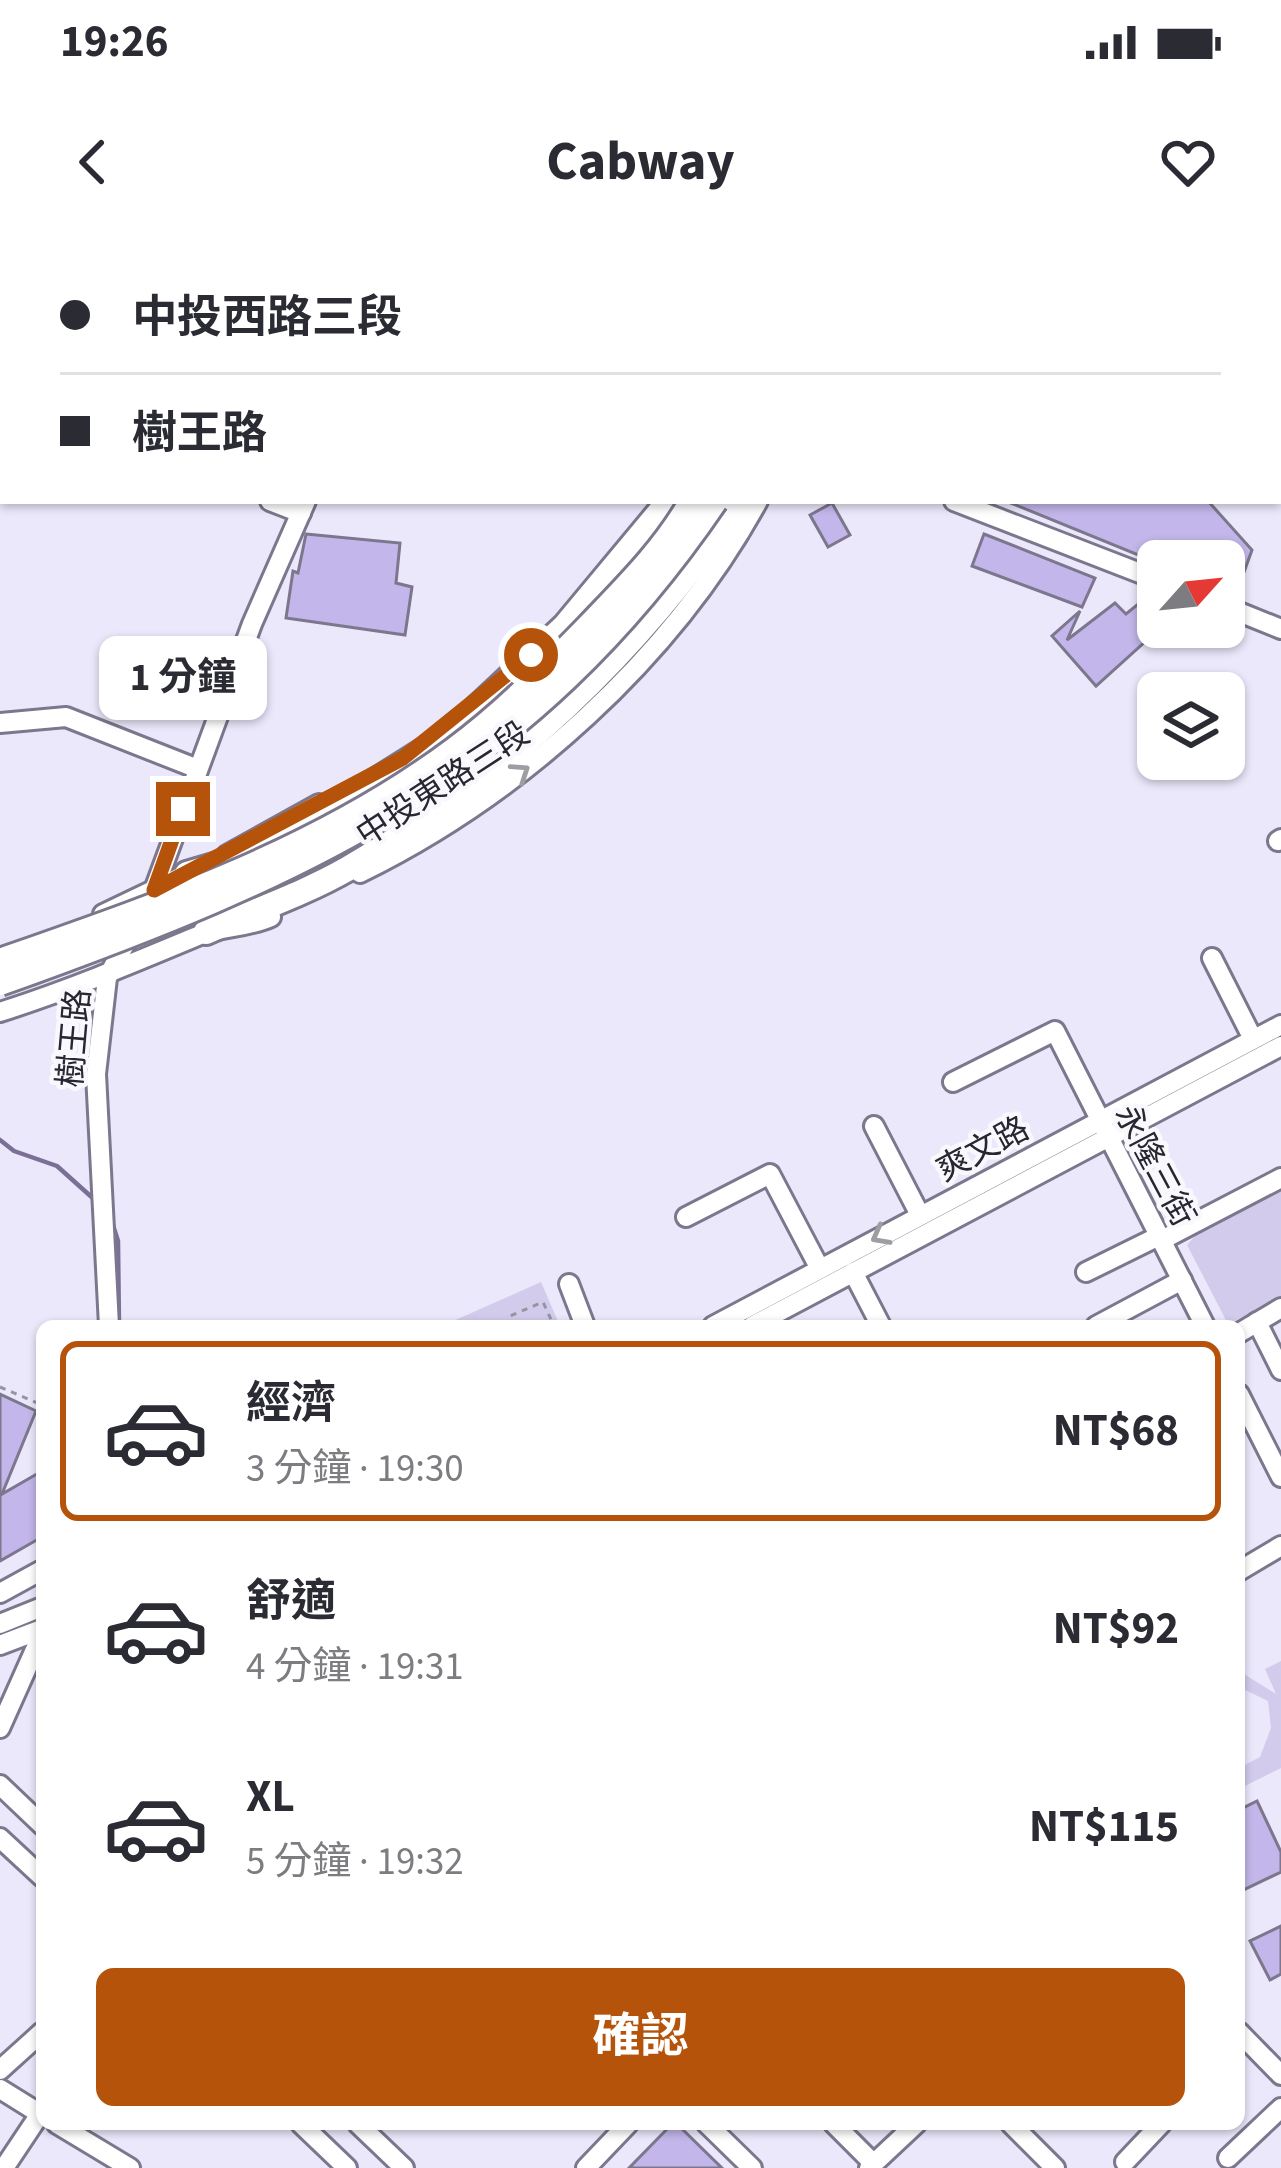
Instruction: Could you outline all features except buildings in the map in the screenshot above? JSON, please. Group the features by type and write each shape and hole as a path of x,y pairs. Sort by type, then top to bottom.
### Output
{"main road":[{"path":"187,874 271,847 446,737 565,626 667,504"},
{"path":"0,957 179,899 276,855 452,752 525,692 667,544 690,504"},
{"path":"0,983 183,917 299,865 452,773 531,711 617,626 673,562 713,504"},
{"path":"206,932 347,870 467,790 610,666 663,607 738,504"}],"street":[{"path":"0,957 187,874 403,758 531,655 657,504"},
{"name":"中投東路三段","path":"0,1012 107,977 206,932 247,928 404,852 538,761 660,639 756,504"},
{"path":"962,504 1137,572"},
{"name":"樹王路","path":"109,1320 100,1216 96,1074 107,977 154,890 303,507"},
{"path":"1245,614 1281,628"},
{"path":"0,723 66,717 198,769"},
{"path":"1212,958 1253,1039"},
{"name":"爽文路","path":"791,1318 853,1272 1281,1025"},
{"name":"永隆三街","path":"953,1082 1055,1031 1202,1320"},
{"name":"爽文路","path":"724,1320 920,1215 1281,1046"},
{"path":"874,1126 920,1215"},
{"path":"686,1216 770,1174 820,1269"},
{"path":"1086,1272 1281,1178"},
{"path":"853,1272 878,1320"},
{"path":"1107,1320 1182,1280"},
{"path":"569,1284 583,1320"},
{"path":"1281,1308 1248,1328 1281,1370"},
{"path":"1245,1406 1281,1477"},
{"path":"1245,1567 1281,1546"},
{"path":"0,1593 36,1573"},
{"path":"0,1624 36,1609"},
{"path":"0,1645 36,1633"},
{"path":"0,1728 33,1683"},
{"path":"0,1785 36,1819"},
{"path":"0,1867 4,1841"},
{"path":"4,1841 36,1871"},
{"path":"0,2070 36,2037"},
{"path":"1245,2044 1281,2074"},
{"path":"0,2089 36,2111"},
{"path":"1228,2158 1281,2108"},
{"path":"4,2168 36,2129"},
{"path":"67,2130 130,2168"},
{"path":"307,2130 341,2166"},
{"path":"364,2130 404,2168"},
{"path":"586,2168 622,2130"},
{"path":"713,2130 752,2168"},
{"path":"839,2130 871,2166 910,2130"},
{"path":"1017,2130 1055,2168"},
{"path":"1125,2162 1156,2130"}],"path":[{"path":"508,1320 543,1302 551,1320"},
{"path":"0,1387 36,1402"}],"shaded area":[{"path":"1281,1191 1281,1298 1236,1320 1226,1320 1187,1245"},
{"path":"541,1282 557,1320 456,1320"},
{"path":"1281,1661 1281,1768 1245,1786 1245,1765 1260,1757 1271,1728 1268,1701 1245,1690 1245,1675 1276,1694 1265,1669"}],"waterway":[{"path":"0,1140 14,1151 57,1166 96,1201"},
{"path":"111,1219 118,1241 119,1320"}],"route":[{"path":"183,809 154,890 403,758 531,655"}]}
